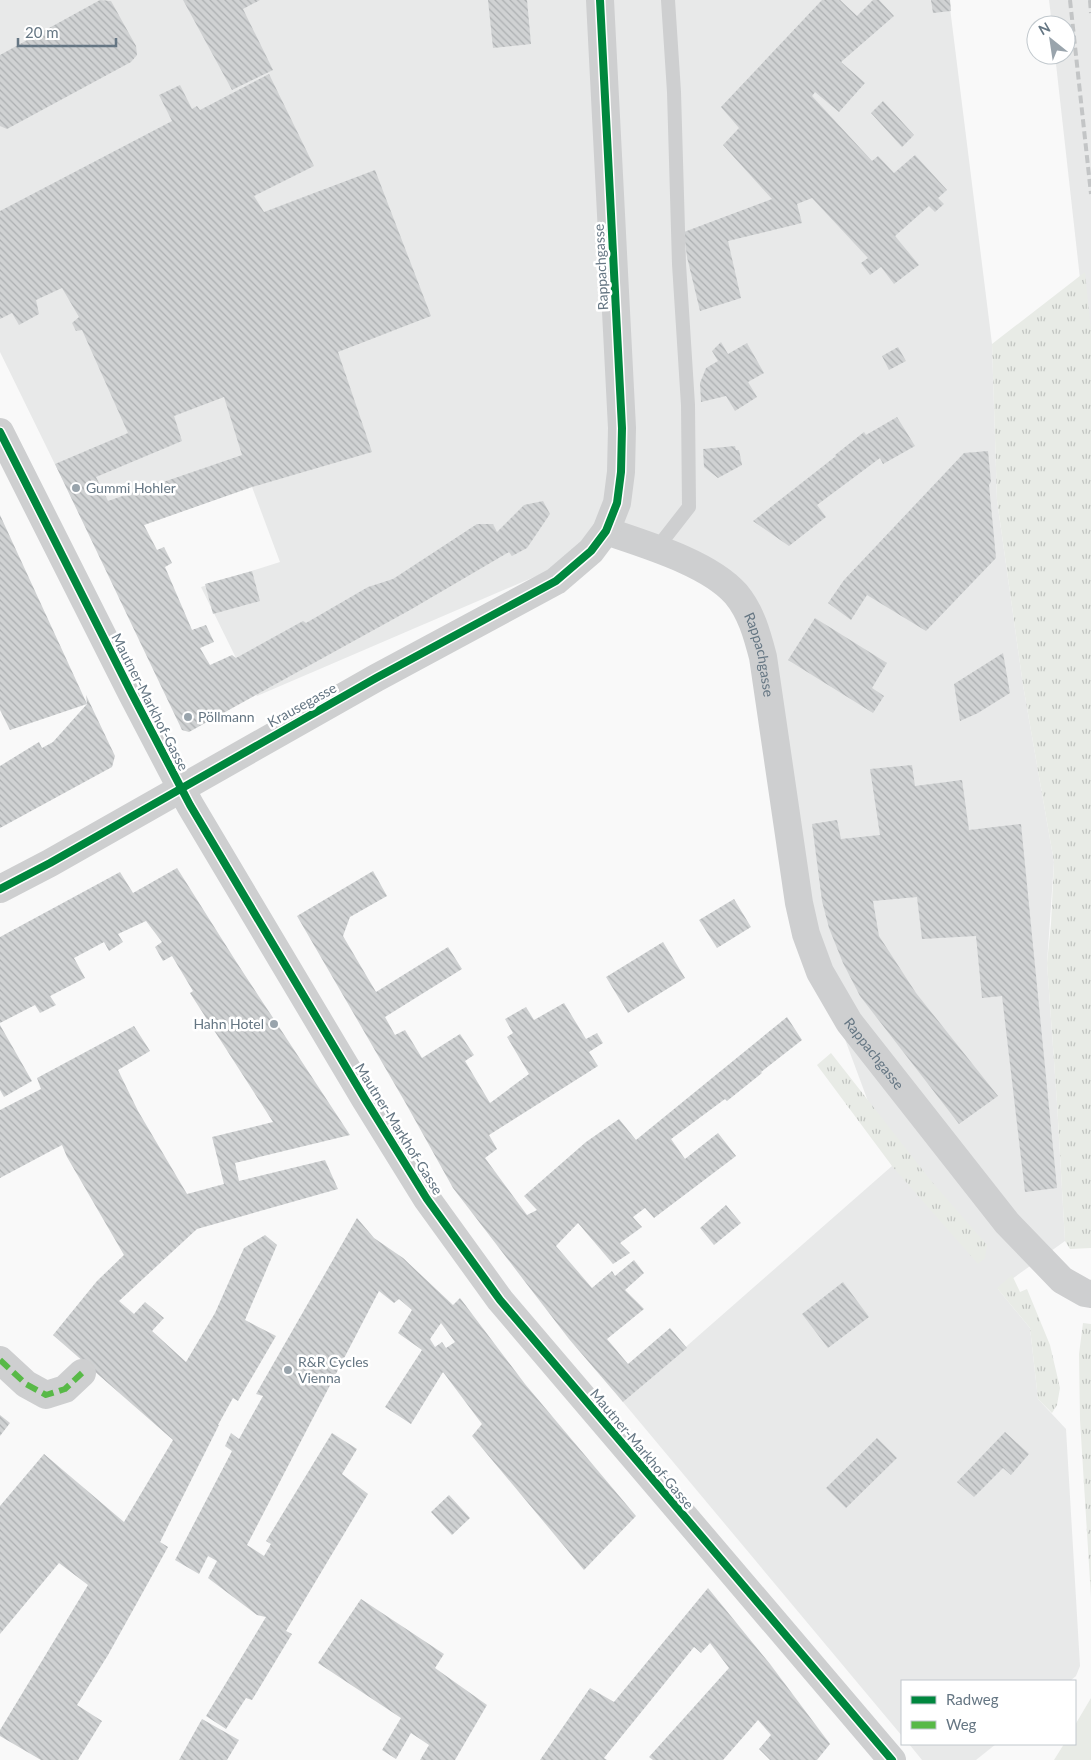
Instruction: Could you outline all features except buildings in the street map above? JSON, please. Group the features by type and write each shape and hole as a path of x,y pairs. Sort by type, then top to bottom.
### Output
{"street":[{"name":"Rappachgasse","path":"600,0 622,428 621,472 617,503 606,531 657,548 714,575 737,596 756,629 763,656 799,903 806,934 820,972 849,1022 1007,1223 1062,1280 1085,1293 1091,1294"},
{"name":"Mautner-Markhof-Gasse","path":"0,432 180,787 365,1099 427,1199 500,1300 892,1760"},
{"name":"Krausegasse","path":"0,889 50,863 180,787 376,678 556,581 591,551 606,531"},
{"path":"0,1360 26,1384 46,1395 65,1389 82,1373"}],"lane":[{"path":"657,548 689,507 688,405 679,264 674,92 668,0"}],"shaded area":[{"path":"0,0 949,0 992,344 997,500 1023,685 1054,862 1047,963 1065,1241 998,1289 1030,1328 1038,1399 1066,1429 1080,1666 1076,1676 1071,1680 901,1680 901,1735 623,1402 892,1166 820,972 746,610 627,537 257,696 201,587 280,562 252,487 94,544 0,352"},
{"path":"1049,0 1091,0 1091,377 1056,65 1076,65 1076,15 1051,15"},
{"path":"910,1745 995,1745 976,1760 922,1760"}],"green space":[{"path":"1085,272 1091,331 1091,1248 1070,1249 1065,1241 1047,963 1054,862 1023,685 997,500 992,344"},
{"path":"831,1053 932,1182 987,1245 985,1258 978,1264 892,1166 817,1065"},
{"path":"1012,1275 1020,1292 1027,1289 1050,1345 1060,1388 1057,1405 1052,1413 1038,1399 1030,1328 997,1288"},
{"path":"1083,1323 1091,1324 1091,1597 1080,1420 1079,1354"},
{"path":"1091,1698 1091,1760 1054,1760 1063,1745 1076,1745 1076,1723"}],"railway":[{"path":"1070,0 1091,194"},
{"path":"1090,0 1091,13"}],"marked path":[{"path":"0,1360 26,1384 46,1395 65,1389 82,1373"}],"cycle path":[{"path":"0,889 50,863 376,678 556,581 591,551 606,531 617,503 621,472 622,428 600,0"},
{"path":"0,432 190,805 365,1099 427,1199 500,1300 892,1760"}],"place":[{"name":"Gummi Hohler","path":"76,488"},
{"name":"Pöllmann","path":"188,717"},
{"name":"Hahn Hotel","path":"274,1024"},
{"name":"R&R Cycles Vienna","path":"288,1370"}]}
